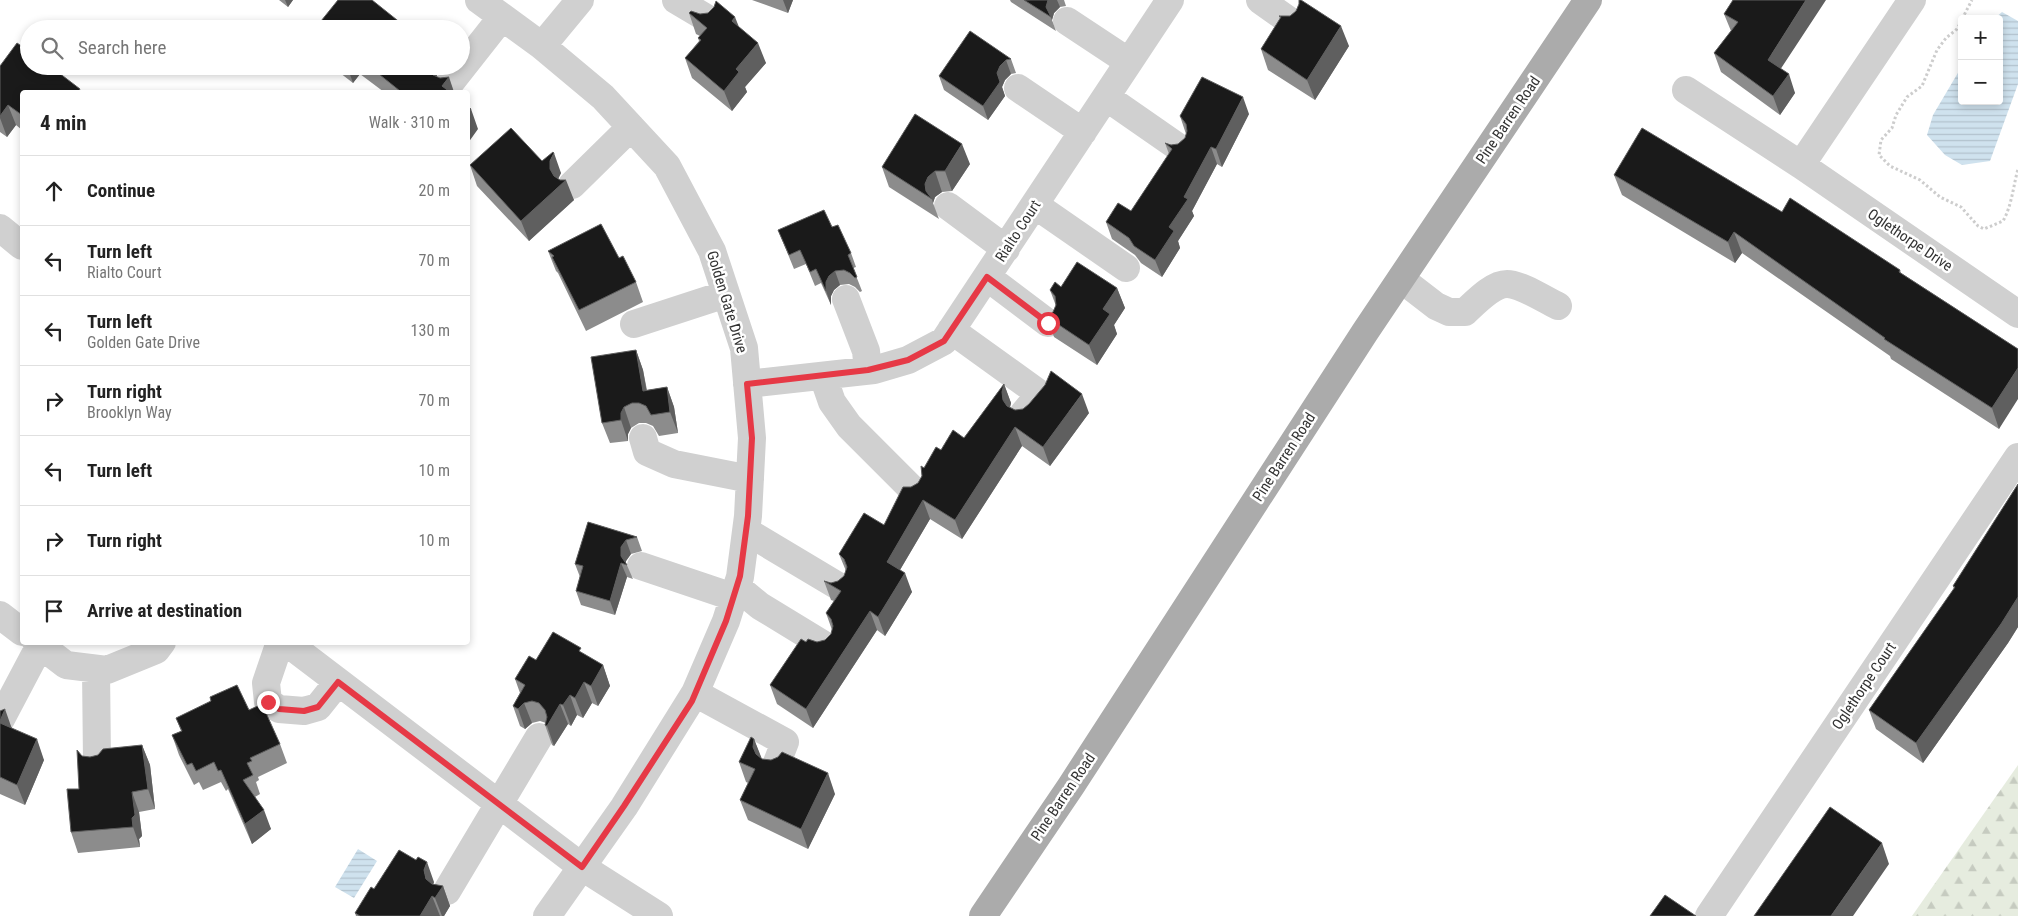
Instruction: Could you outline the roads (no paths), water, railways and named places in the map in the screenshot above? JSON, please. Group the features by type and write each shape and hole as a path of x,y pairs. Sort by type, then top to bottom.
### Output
{"main road":[{"name":"Pine Barren Road","path":"988,914 1365,332 1588,0"}],"street":[{"name":"Golden Gate Drive","path":"479,0 542,46 603,97 667,166 712,250 744,348 752,438 746,530 735,592 726,621 695,694 624,806 547,916"},
{"path":"542,46 580,0"},
{"path":"676,0 708,19"},
{"name":"Rialto Court","path":"747,384 868,370 908,360 944,341 1170,0"},
{"path":"1260,0 1291,22"},
{"path":"1801,166 1912,0"},
{"path":"470,58 502,17"},
{"path":"1067,21 1129,62"},
{"path":"450,83 456,75"},
{"path":"1018,88 1083,132"},
{"name":"Oglethorpe Drive","path":"1686,90 2018,314"},
{"path":"1106,97 1178,147"},
{"path":"572,185 631,127"},
{"path":"948,206 1006,249"},
{"path":"1035,206 1126,268"},
{"path":"0,228 20,244"},
{"path":"987,277 1048,323"},
{"path":"1401,279 1436,306 1449,312 1465,312 1487,292 1507,284 1526,290 1558,306"},
{"path":"634,324 726,294"},
{"path":"846,299 866,350 868,370"},
{"path":"952,330 1040,394 1024,413"},
{"path":"823,376 832,402 849,426 914,491"},
{"path":"643,438 646,452 674,464 750,479"},
{"name":"Oglethorpe Court","path":"1709,916 2018,457"},
{"path":"746,530 838,586"},
{"path":"641,566 735,592 824,645"},
{"path":"0,615 20,630"},
{"path":"1,720 31,645"},
{"path":"40,645 66,665 107,670 156,650 160,645"},
{"path":"286,645 266,683 268,702 279,709 304,711 318,707 338,682"},
{"path":"290,645 582,867 659,916"},
{"path":"96,669 97,762"},
{"path":"695,694 785,742 776,765"},
{"path":"447,891 539,737"}],"water":[{"path":"2002,12 2018,21 2018,84 1990,161 1962,165 1945,155 1927,135 1933,115 1958,73 1958,105 2003,105 2003,15 1999,15"},
{"path":"358,849 377,861 354,898 335,887"}]}
